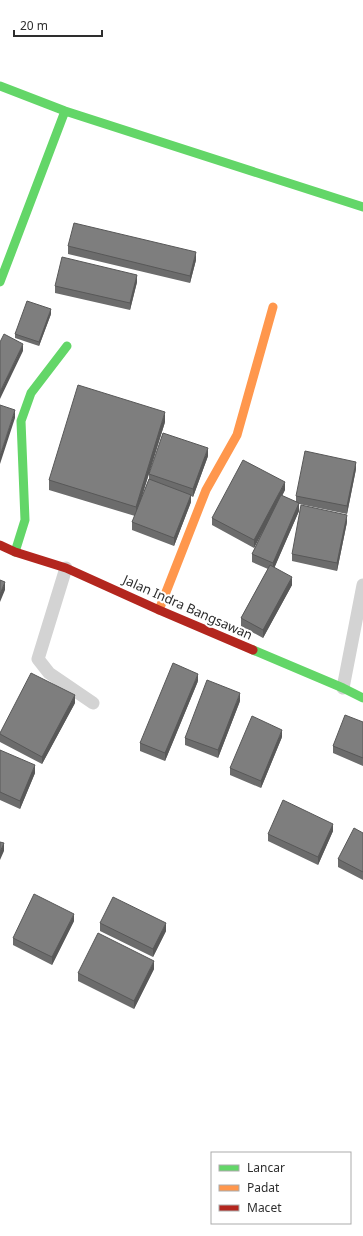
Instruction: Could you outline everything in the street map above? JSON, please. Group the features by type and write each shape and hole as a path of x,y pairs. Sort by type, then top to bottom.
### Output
{"street":[{"path":"0,86 65,111 363,207"},
{"path":"0,282 65,111"},
{"path":"159,610 206,490 237,435 274,307"},
{"path":"16,552 25,520 21,421 31,393 67,346"},
{"name":"Jalan Indra Bangsawan","path":"0,545 16,552 66,568 363,698"}],"lane":[{"path":"66,568 38,659 48,673 94,703"},
{"path":"343,688 363,585"}],"building":[{"path":"74,223 196,252 190,276 68,246"},
{"path":"62,257 137,275 130,303 55,286"},
{"path":"27,301 51,309 39,342 15,334"},
{"path":"4,334 23,344 0,392 0,342"},
{"path":"78,385 165,412 136,507 49,480"},
{"path":"0,405 15,410 0,456"},
{"path":"163,433 208,448 193,489 149,474"},
{"path":"305,451 356,462 347,506 296,496"},
{"path":"243,460 285,482 254,540 212,518"},
{"path":"149,479 191,495 174,538 132,522"},
{"path":"281,495 299,503 273,563 252,554"},
{"path":"301,505 347,515 337,563 292,554"},
{"path":"270,565 292,577 263,630 241,618"},
{"path":"0,580 5,582 0,594"},
{"path":"173,663 198,674 165,753 140,743"},
{"path":"31,673 75,695 42,757 0,734"},
{"path":"207,680 240,693 218,750 185,738"},
{"path":"345,715 363,722 363,758 333,746"},
{"path":"252,716 282,730 261,781 230,768"},
{"path":"0,750 35,765 20,801 0,792"},
{"path":"283,800 333,824 318,857 268,834"},
{"path":"354,828 363,833 363,872 338,859"},
{"path":"0,842 4,843 0,852"},
{"path":"34,894 74,914 52,957 13,938"},
{"path":"113,897 166,923 153,949 100,923"},
{"path":"98,933 154,961 134,1001 78,973"}],"traffic: fast":[{"path":"0,86 65,111 363,207"},
{"path":"0,282 65,111"},
{"path":"15,552 25,520 21,421 31,393 67,346"},
{"path":"253,650 363,698"}],"traffic: slow":[{"path":"159,610 206,490 237,435 273,307"}],"traffic: jam":[{"path":"0,545 15,552 66,568 253,650"}]}
